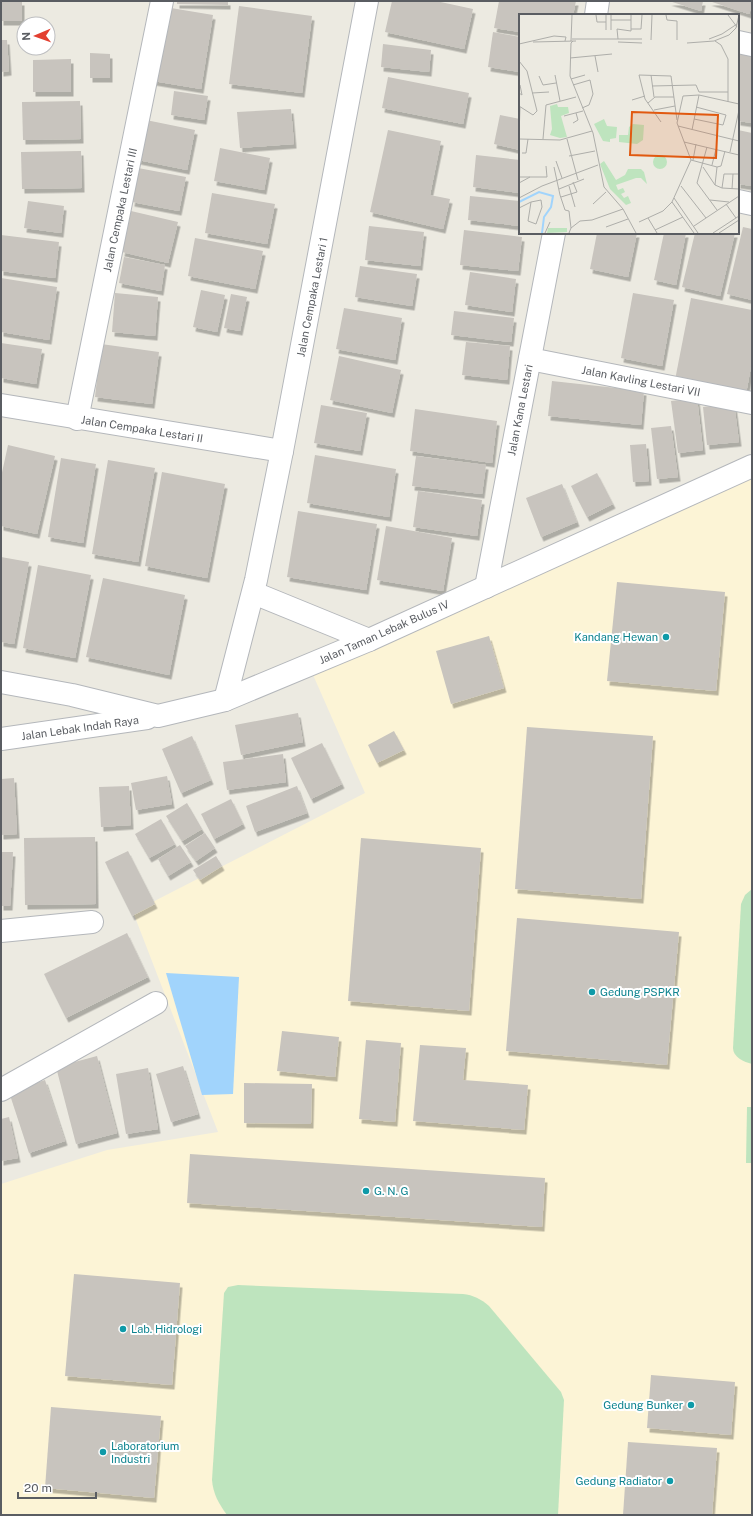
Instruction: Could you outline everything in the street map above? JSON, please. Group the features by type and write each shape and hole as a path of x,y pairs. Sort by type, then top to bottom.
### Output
{"street":[{"name":"Jalan Cempaka Lestari III","path":"77,419 162,1"},
{"name":"Jalan Cempaka Lestari 1","path":"225,700 254,593 367,1"},
{"path":"596,14 598,1"},
{"path":"739,42 752,45"},
{"path":"739,201 752,204"},
{"name":"Jalan Kana Lestari","path":"486,587 554,234"},
{"name":"Jalan Kavling Lestari VII","path":"530,360 752,403"},
{"name":"Jalan Cempaka Lestari II","path":"1,405 77,419 282,452"},
{"name":"Jalan Taman Lebak Bulus IV","path":"1,682 72,695 158,716 225,700 369,640 752,466"},
{"path":"254,593 369,640"},
{"name":"Jalan Lebak Indah Raya","path":"1,739 158,716"},
{"path":"1,931 92,922"},
{"path":"1,1090 156,1003"}],"shaded area":[{"path":"752,474 752,1515 1,1515 1,1184 107,1150 218,1132 133,912 365,793 310,668"}],"green space":[{"path":"752,889 752,1064 737,1056 733,1051 733,1048 741,904 745,895"},
{"path":"747,1107 752,1107 752,1163 746,1163"},
{"path":"238,1285 463,1294 474,1296 483,1301 489,1306 561,1392 564,1400 558,1515 227,1515 217,1499 212,1480 224,1293 228,1287"}],"water":[{"path":"166,973 239,977 233,1094 202,1095"}],"building":[{"path":"1,1 22,1 22,16 16,16 16,21 1,21"},
{"path":"177,1 228,1 228,5 177,4"},
{"path":"392,1 436,1 473,9 464,49 385,32"},
{"path":"499,1 576,1 573,14 519,14 519,32 494,28"},
{"path":"669,1 703,1 701,11"},
{"path":"709,1 752,1 752,6 749,14"},
{"path":"239,6 312,16 302,93 229,84"},
{"path":"165,7 213,15 201,89 153,81"},
{"path":"493,32 519,37 519,72 488,67"},
{"path":"1,40 7,40 9,71 1,72"},
{"path":"383,44 431,50 429,72 381,67"},
{"path":"739,52 752,54 752,123 739,121"},
{"path":"90,53 110,54 110,78 90,78"},
{"path":"71,59 71,92 33,92 33,60"},
{"path":"388,77 469,93 463,124 382,108"},
{"path":"174,91 208,96 204,120 171,115"},
{"path":"80,101 81,139 23,140 22,102"},
{"path":"291,109 294,144 240,148 237,112"},
{"path":"500,115 519,119 519,150 494,144"},
{"path":"146,120 195,130 187,170 138,160"},
{"path":"388,130 441,141 430,195 450,199 443,229 370,212"},
{"path":"739,130 752,133 752,186 739,184"},
{"path":"220,148 270,158 264,190 214,181"},
{"path":"81,151 82,188 22,189 21,152"},
{"path":"476,155 519,160 519,193 473,187"},
{"path":"138,168 186,177 179,211 132,202"},
{"path":"212,193 275,204 267,244 205,233"},
{"path":"470,196 519,201 519,226 468,220"},
{"path":"28,201 64,206 61,233 24,228"},
{"path":"131,211 178,222 168,263 122,252"},
{"path":"369,226 424,232 420,266 365,260"},
{"path":"743,227 752,229 752,300 727,294"},
{"path":"464,230 522,237 518,271 460,265"},
{"path":"597,234 637,234 628,277 590,269"},
{"path":"664,234 686,234 676,285 654,280"},
{"path":"695,234 735,234 720,296 682,287"},
{"path":"1,235 59,242 55,278 1,271"},
{"path":"195,238 263,251 255,289 188,276"},
{"path":"124,257 165,265 161,291 119,283"},
{"path":"360,266 417,274 412,306 355,297"},
{"path":"470,272 516,279 512,312 465,305"},
{"path":"1,278 57,287 49,340 1,332"},
{"path":"201,290 225,295 217,332 193,327"},
{"path":"115,293 158,297 155,336 112,332"},
{"path":"633,293 674,300 662,366 621,358"},
{"path":"231,294 247,297 240,331 224,328"},
{"path":"691,298 752,310 752,361 746,394 675,380"},
{"path":"344,308 402,318 395,360 336,349"},
{"path":"454,311 514,318 511,342 451,335"},
{"path":"466,342 510,346 507,380 462,375"},
{"path":"1,343 42,349 36,384 1,378"},
{"path":"101,344 159,352 152,404 95,397"},
{"path":"339,356 401,370 392,413 330,400"},
{"path":"552,381 644,391 641,425 548,416"},
{"path":"697,398 703,450 678,453 671,401"},
{"path":"734,403 739,442 707,445 703,407"},
{"path":"321,405 367,413 360,451 314,443"},
{"path":"415,409 497,421 492,463 410,451"},
{"path":"671,426 678,477 657,479 651,428"},
{"path":"646,444 649,481 633,482 630,445"},
{"path":"8,445 55,456 37,534 1,526 1,477"},
{"path":"315,455 396,469 389,517 307,503"},
{"path":"416,456 486,465 482,494 412,486"},
{"path":"61,458 96,464 83,543 48,537"},
{"path":"108,460 155,468 138,562 92,554"},
{"path":"162,472 225,484 207,578 145,566"},
{"path":"597,473 613,504 587,517 571,486"},
{"path":"562,484 577,522 541,537 526,498"},
{"path":"418,491 482,500 477,536 413,527"},
{"path":"298,511 377,524 366,590 287,577"},
{"path":"386,526 452,538 443,591 377,580"},
{"path":"1,557 29,562 14,644 1,642"},
{"path":"38,565 91,575 75,658 23,648"},
{"path":"103,578 185,595 169,675 86,657"},
{"name":"Kandang Hewan","path":"617,582 725,592 716,691 607,681"},
{"path":"489,636 504,688 451,704 436,651"},
{"path":"298,713 303,742 241,755 235,725"},
{"path":"527,727 653,736 641,899 515,889"},
{"path":"394,731 404,750 377,763 368,745"},
{"path":"192,736 211,780 181,793 162,749"},
{"path":"322,743 342,784 311,799 291,758"},
{"path":"283,754 286,782 227,790 223,762"},
{"path":"167,776 172,804 136,810 131,783"},
{"path":"14,778 17,834 1,835 1,779"},
{"path":"129,786 131,825 101,827 99,787"},
{"path":"297,786 307,813 255,832 246,806"},
{"path":"231,799 243,824 214,839 201,814"},
{"path":"187,803 202,829 182,841 166,816"},
{"path":"161,819 175,844 149,858 135,834"},
{"path":"205,833 215,848 196,861 185,846"},
{"path":"95,837 96,904 25,905 24,838"},
{"path":"361,838 481,848 469,1011 348,1001"},
{"path":"180,845 191,862 168,876 158,859"},
{"path":"128,851 155,904 132,916 105,862"},
{"path":"1,852 13,852 10,906 1,906"},
{"path":"216,856 222,866 200,880 193,870"},
{"name":"Gedung PSPKR","path":"517,918 679,932 667,1065 506,1051"},
{"path":"127,933 148,977 66,1018 44,974"},
{"path":"282,1031 339,1037 335,1077 277,1071"},
{"path":"366,1040 401,1043 395,1122 359,1119"},
{"path":"420,1045 466,1048 463,1080 528,1085 524,1130 413,1121"},
{"path":"97,1056 117,1133 76,1144 56,1067"},
{"path":"183,1066 198,1114 171,1122 156,1074"},
{"path":"148,1068 158,1129 126,1134 116,1074"},
{"path":"45,1080 65,1141 29,1153 9,1092"},
{"path":"244,1083 312,1084 311,1124 244,1123"},
{"path":"9,1117 18,1158 1,1161 1,1119"},
{"name":"G. N. G","path":"190,1154 545,1178 542,1227 187,1203"},
{"name":"Lab. Hidrologi","path":"74,1274 180,1283 172,1385 65,1376"},
{"name":"Gedung Bunker","path":"651,1375 735,1382 731,1435 647,1428"},
{"name":"Laboratorium Industri","path":"51,1407 161,1416 154,1498 45,1488"},
{"name":"Gedung Radiator","path":"628,1442 717,1448 712,1515 623,1515"}],"place":[{"name":"Kandang Hewan","path":"666,637"},
{"name":"Gedung PSPKR","path":"592,992"},
{"name":"G. N. G","path":"366,1191"},
{"name":"Lab. Hidrologi","path":"123,1329"},
{"name":"Gedung Bunker","path":"691,1405"},
{"name":"Laboratorium Industri","path":"103,1452"},
{"name":"Gedung Radiator","path":"670,1481"}]}
